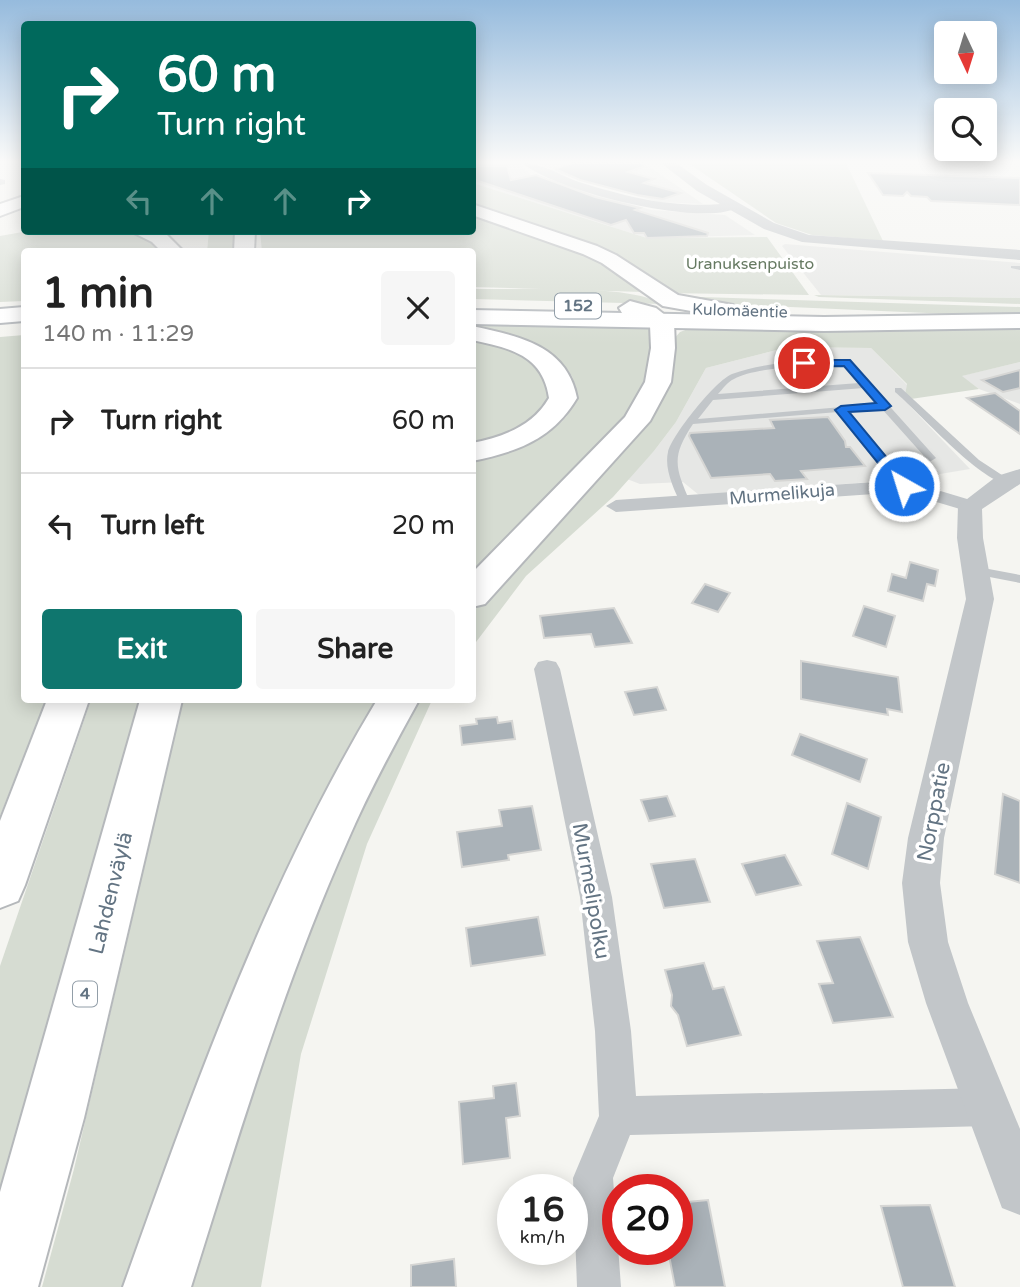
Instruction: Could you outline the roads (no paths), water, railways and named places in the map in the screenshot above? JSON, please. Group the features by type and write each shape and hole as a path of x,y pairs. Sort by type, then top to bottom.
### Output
{"main road":[{"path":"512,223 600,254 671,301 725,310"},
{"path":"151,235 159,238 170,248"},
{"name":"Kulomäentie","path":"476,303 1014,321"},
{"path":"476,590 636,421 658,382 663,356 662,322 648,313 630,308"},
{"path":"0,316 21,314"},
{"name":"Kulomäentie","path":"476,317 662,322 1014,321"},
{"path":"0,332 21,330"},
{"path":"476,334 514,344 543,358 557,372 564,398 551,418 524,437 476,451"},
{"path":"0,885 67,703"},
{"name":"Lahdenväylä","path":"4,1287 54,1118 160,703"},
{"path":"157,1287 214,1119 282,933 341,802 396,703"}],"street":[{"path":"765,223 782,232 807,239 1018,263"},
{"path":"970,506 1012,479"},
{"name":"Murmelikuja","path":"616,506 904,486 970,506"},
{"name":"Norppatie","path":"970,506 966,521 978,571 980,598 926,838 921,883 928,942 947,1003 1020,1190"},
{"name":"Murmelipolku","path":"547,669 596,897 613,1031 618,1116 593,1178 599,1287"},
{"path":"618,1116 988,1107"}],"lane":[{"path":"685,502 677,485 673,451 690,422 730,377 804,363 846,363 931,458 884,462"},
{"path":"712,397 866,385"},
{"path":"898,390 978,467 1012,479"},
{"path":"690,422 885,406"},
{"path":"841,410 904,486"},
{"path":"978,571 1020,579"}],"park label":[{"name":"Uranuksenpuisto","path":"750,264"}]}
